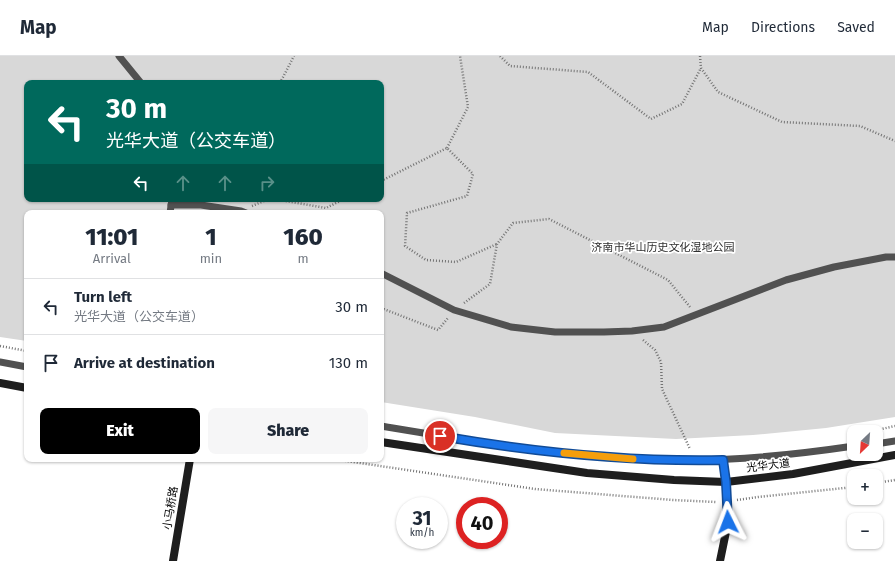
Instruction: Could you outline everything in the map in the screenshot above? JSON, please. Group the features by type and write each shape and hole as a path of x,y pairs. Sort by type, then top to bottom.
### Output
{"main road":[{"path":"0,383 24,387"},
{"name":"光华大道","path":"384,442 587,472 674,480 726,482 793,474 895,455"},
{"path":"720,561 728,522 726,482 723,460"},
{"name":"小马桥路","path":"173,561 190,462"}],"lane":[{"path":"119,56 139,80"},
{"path":"172,202 201,204 235,210"},
{"path":"384,275 454,310 511,327 555,332 632,331 664,327 793,278 834,267 886,256 895,257"},
{"path":"0,362 24,366"},
{"path":"384,427 470,441 557,452 634,459 723,460 768,457 847,447"},
{"path":"883,443 895,441"}],"path":[{"path":"282,80 294,56"},
{"path":"384,180 447,148 468,106 460,56"},
{"path":"500,56 510,66 588,72 651,119 682,104 701,68"},
{"path":"700,56 701,68 718,92 782,122 860,126 895,141"},
{"path":"447,148 473,174 467,196 407,213 405,246 426,260 456,262 497,244 513,223 549,219 668,280 696,315"},
{"path":"291,202 326,208 338,202"},
{"path":"632,331 655,350 660,362 662,389 691,450 683,449"},
{"path":"0,346 24,350"},
{"path":"883,429 895,426"},
{"path":"353,462 535,489 679,501 727,502 758,497 847,488"},
{"path":"883,482 895,480"}],"green space":[{"name":"济南市华山历史文化湿地公园","path":"0,56 895,56 895,417 826,428 753,435 676,439 555,433 475,417 384,402 384,210 24,210 24,341 0,337"}],"slow traffic":[{"path":"564,453 633,459"}],"route":[{"path":"440,436 557,452 634,459 723,460 726,482 728,522"}]}
